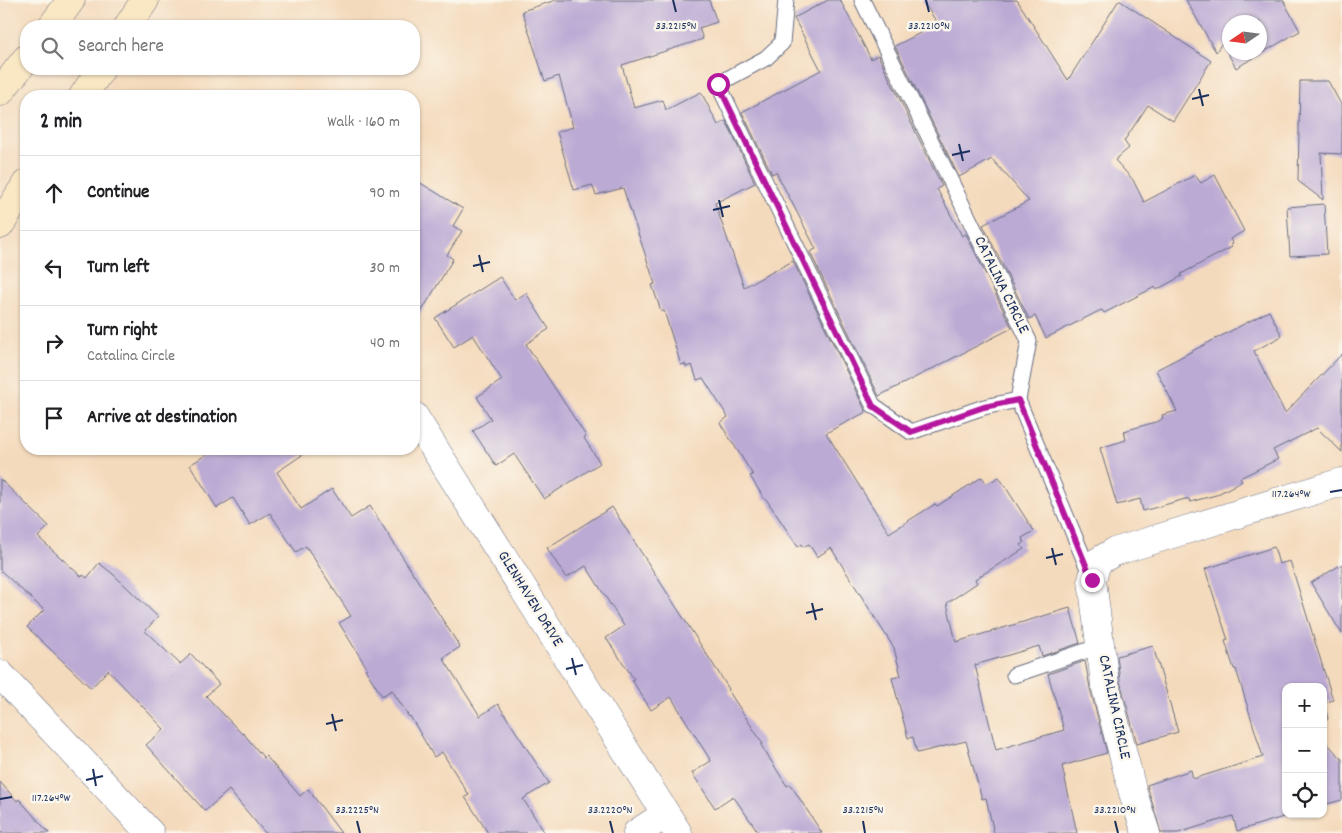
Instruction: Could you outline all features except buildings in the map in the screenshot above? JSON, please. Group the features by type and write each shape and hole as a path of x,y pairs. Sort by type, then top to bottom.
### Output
{"main road":[{"path":"56,20 71,0"},
{"path":"132,20 145,0"},
{"path":"0,92 20,67"},
{"path":"87,90 97,75"},
{"path":"0,225 20,193"}],"street":[{"name":"GLENHAVEN DRIVE","path":"420,425 672,824"},
{"path":"1092,580 1098,562 1114,552 1342,482"},
{"name":"CATALINA CIRCLE","path":"1092,580 1105,684 1146,833"},
{"path":"0,674 150,833"},
{"path":"637,833 672,824"}],"lane":[{"path":"786,0 782,43 766,58 718,84 873,406 911,432 984,407 1018,400"},
{"name":"CATALINA CIRCLE","path":"862,0 1029,341 1018,400 1092,580"},
{"path":"1014,675 1100,646"}],"route":[{"path":"718,84 873,406 911,432 984,407 1018,400 1092,580"}]}
